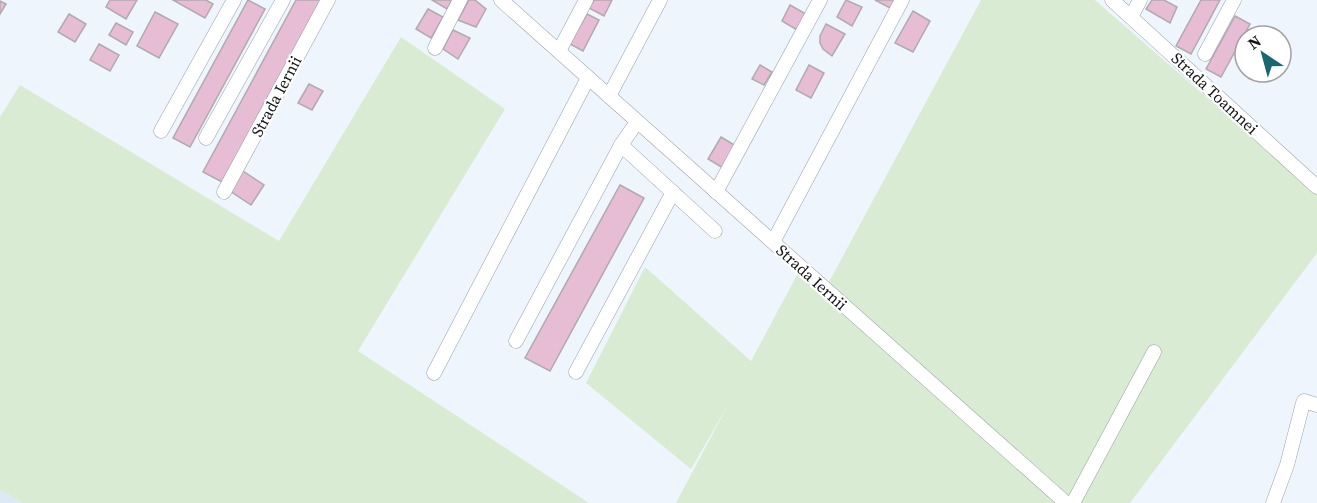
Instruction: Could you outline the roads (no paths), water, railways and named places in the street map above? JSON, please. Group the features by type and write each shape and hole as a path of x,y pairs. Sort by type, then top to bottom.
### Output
{"street":[{"path":"161,131 234,0"},
{"path":"206,138 283,0"},
{"name":"Strada Iernii","path":"224,192 328,0"},
{"path":"435,48 460,0"},
{"path":"559,51 586,0"},
{"path":"609,96 660,0"},
{"path":"716,192 820,0"},
{"path":"772,242 902,0"},
{"name":"Strada Toamnei","path":"1112,0 1317,187"},
{"path":"1131,17 1140,0"},
{"path":"1205,54 1233,0"},
{"name":"Strada Iernii","path":"507,2 637,122 1066,503"},
{"path":"434,373 588,78"},
{"path":"516,340 621,145 637,122"},
{"path":"621,145 715,231"},
{"path":"576,372 673,192"},
{"path":"1073,503 1154,352"},
{"path":"1273,503 1310,404"}]}
